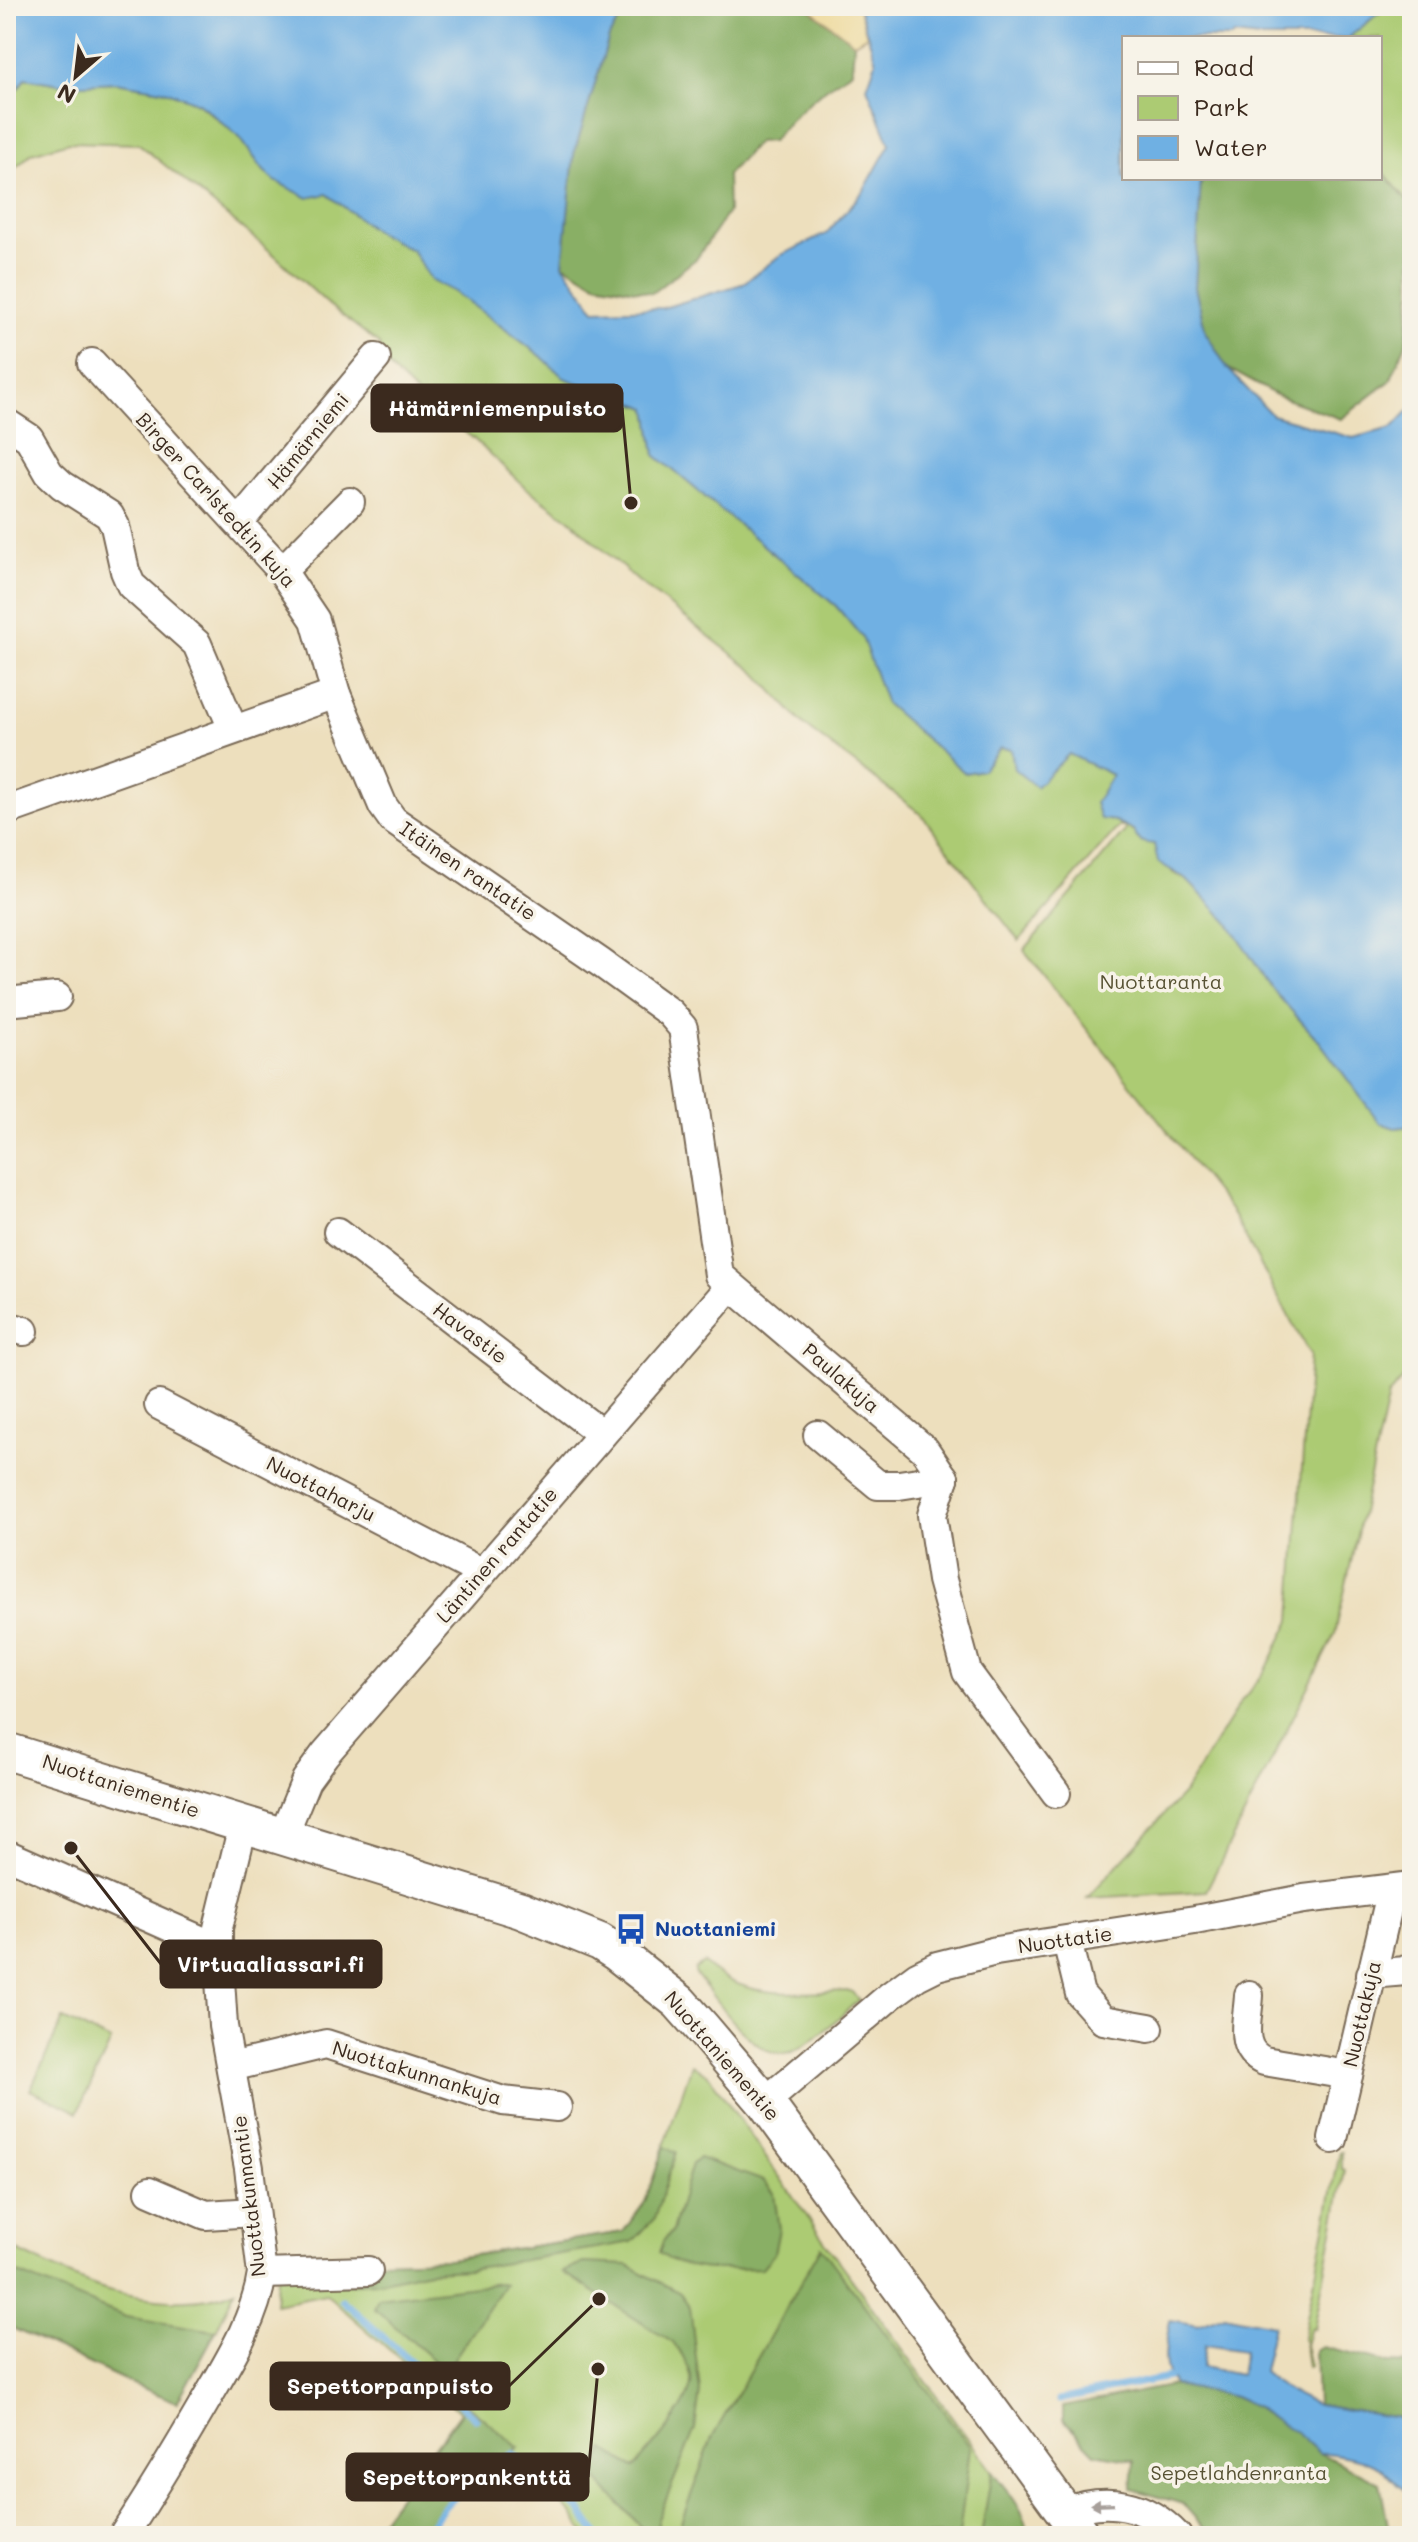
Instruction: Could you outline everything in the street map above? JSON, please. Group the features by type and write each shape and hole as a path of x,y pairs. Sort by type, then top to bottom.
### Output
{"main road":[{"name":"Nuottaniementie","path":"6,1751 521,1910 600,1942 643,1971 679,2002 765,2102 1073,2524"}],"street":[{"name":"Hämärniemi","path":"239,522 257,505 376,358"},
{"name":"Birger Carlstedtin kuja","path":"92,363 282,571 315,620 336,694"},
{"path":"6,423 29,438 37,456 55,479 109,515 115,526 131,585 197,644 233,729"},
{"path":"282,571 350,502"},
{"path":"6,811 336,694"},
{"name":"Itäinen rantatie","path":"336,694 383,806 393,820 624,979 670,1013 683,1028 719,1275 730,1287"},
{"path":"6,1002 57,997"},
{"name":"Havastie","path":"338,1232 602,1434"},
{"name":"Läntinen rantatie","path":"283,1836 306,1780 325,1754 730,1287"},
{"name":"Paulakuja","path":"730,1287 745,1295 925,1450 944,1478"},
{"name":"Nuottaharju","path":"159,1405 482,1573"},
{"path":"818,1435 878,1485 944,1478 932,1515 942,1580 967,1672 1056,1793"},
{"name":"Nuottakunnantie","path":"123,2536 155,2488 233,2354 259,2290 262,2274 223,2026 218,1948 218,1928 243,1825"},
{"path":"6,1854 218,1948"},
{"name":"Nuottatie","path":"765,2102 917,1976 956,1960 1304,1899 1402,1887"},
{"name":"Nuottakuja","path":"1333,2139 1371,1974 1402,1887"},
{"path":"1067,1941 1080,1994 1103,2020 1149,2028"},
{"path":"1371,1974 1406,1971 1412,1966"},
{"path":"1249,1995 1246,2044 1252,2056 1264,2061 1348,2075"},
{"name":"Nuottakunnankuja","path":"231,2067 326,2044 503,2101 557,2107"},
{"path":"150,2191 206,2215 254,2212"},
{"path":"262,2274 368,2271"},
{"path":"1073,2524 1085,2504 1119,2504 1140,2508 1165,2523 1177,2536"}],"green space":[{"path":"627,6 806,6 854,43 852,71 809,102 772,141 757,142 727,175 728,212 697,258 652,293 596,283 563,264 574,154 609,37"},
{"path":"1397,8 1412,15 1412,207 1382,170 1382,36 1350,36 1384,9"},
{"path":"25,78 65,85 116,82 168,91 198,103 240,138 264,171 327,194 378,233 412,250 431,280 455,292 541,356 565,378 648,408 655,455 836,606 862,636 886,704 965,773 982,770 1000,748 1069,753 1113,775 1095,803 1123,826 1119,826 1019,941 921,814 804,725 755,672 638,581 569,519 525,487 474,439 420,398 383,361 379,344 139,144 69,142 32,153 6,176 6,107"},
{"path":"1382,170 1412,207 1412,290 1406,343 1390,381 1341,419 1278,396 1227,368 1206,333 1195,288 1201,180 1382,180"},
{"name":"Nuottaranta","path":"1124,826 1154,844 1173,873 1186,879 1228,922 1272,989 1319,1041 1380,1123 1395,1128 1412,1126 1412,1367 1388,1396 1335,1634 1206,1891 1087,1898 1184,1793 1242,1700 1265,1672 1291,1620 1310,1355 1231,1211 1024,950 1125,831"},
{"path":"704,1963 720,1975 755,1989 792,1993 851,1991 859,2000 829,2027 796,2050 782,2053 768,2050 753,2041 726,2014 695,1973 695,1969"},
{"path":"63,2019 111,2041 78,2112 30,2090"},
{"path":"692,2064 709,2076 834,2255 1020,2510 1027,2536 587,2536 572,2514 513,2455 472,2478 445,2506 423,2536 369,2536 460,2412 326,2294 275,2304 278,2265 449,2259 623,2232 645,2202"},
{"path":"664,2147 676,2152 654,2219 632,2242 469,2269 429,2271 377,2282 334,2284 373,2276 380,2261 449,2259 623,2232 645,2202"},
{"path":"1340,2152 1342,2169 1345,2170 1314,2328 1310,2328 1305,2345 1310,2366 1307,2367 1303,2338"},
{"path":"699,2158 764,2181 774,2193 779,2229 774,2254 762,2268 695,2267 670,2260 659,2253 663,2241 672,2231 692,2164"},
{"path":"6,2246 84,2282 139,2297 205,2299 235,2290 177,2402 6,2325"},
{"path":"821,2247 970,2447 959,2536 676,2536 712,2438"},
{"path":"584,2263 628,2265 680,2293 690,2307 700,2391 695,2429 658,2519 658,2536 650,2536 591,2474 605,2449 634,2468 679,2412 690,2388 690,2372 673,2343 563,2272"},
{"path":"6,2269 126,2317 216,2331 177,2402 6,2325"},
{"path":"504,2284 446,2371 374,2308 378,2298"},
{"path":"1322,2347 1389,2363 1412,2364 1412,2420 1317,2405 1315,2351"},
{"name":"Sepetlahdenranta","path":"1174,2385 1235,2397 1257,2407 1297,2432 1319,2453 1380,2483 1390,2536 1211,2536 1183,2504 1132,2489 1134,2460 1095,2453 1063,2420 1063,2407"},
{"path":"467,2405 519,2448 472,2478 445,2506 423,2536 369,2536"},
{"path":"992,2471 1021,2510 1027,2536 981,2536"}],"sand":[{"path":"806,6 858,6 867,35 854,43"}],"water":[{"path":"6,6 627,6 609,37 574,154 563,264 595,310 663,308 742,284 781,255 826,234 863,192 890,144 867,87 876,61 858,6 1412,6 1412,15 1397,8 1384,9 1350,36 1122,36 1122,180 1201,180 1195,288 1206,333 1227,368 1272,415 1353,438 1392,428 1412,407 1412,1126 1395,1128 1380,1123 1319,1041 1272,989 1228,922 1186,879 1158,862 1154,844 1141,841 1133,830 1115,821 1100,819 1095,803 1112,775 1069,754 1036,787 1014,769 1011,749 1000,748 982,770 965,773 886,704 862,637 836,606 655,455 648,408 564,378 541,356 455,292 431,280 412,250 378,233 327,194 308,198 275,181 240,138 198,103 168,91 116,82 65,85 25,78 6,107"},
{"path":"1224,2315 1273,2325 1263,2372 1284,2389 1317,2405 1412,2420 1412,2492 1399,2486 1377,2466 1319,2453 1297,2433 1235,2397 1174,2385 1165,2361 1170,2320 1198,2325","holes":["1205,2345 1244,2351 1240,2375 1202,2367"]}],"waterway":[{"path":"342,2300 476,2419"},
{"path":"1059,2400 1168,2377"},
{"path":"423,2536 445,2506 472,2478 513,2454 580,2510 598,2536"}],"place":[{"name":"Hämärniemenpuisto","path":"631,503"},
{"name":"Virtuaaliassari.fi","path":"71,1848"},
{"name":"Nuottaniemi","path":"631,1929"},
{"name":"Sepettorpanpuisto","path":"599,2299"},
{"name":"Sepettorpankenttä","path":"598,2369"}]}
